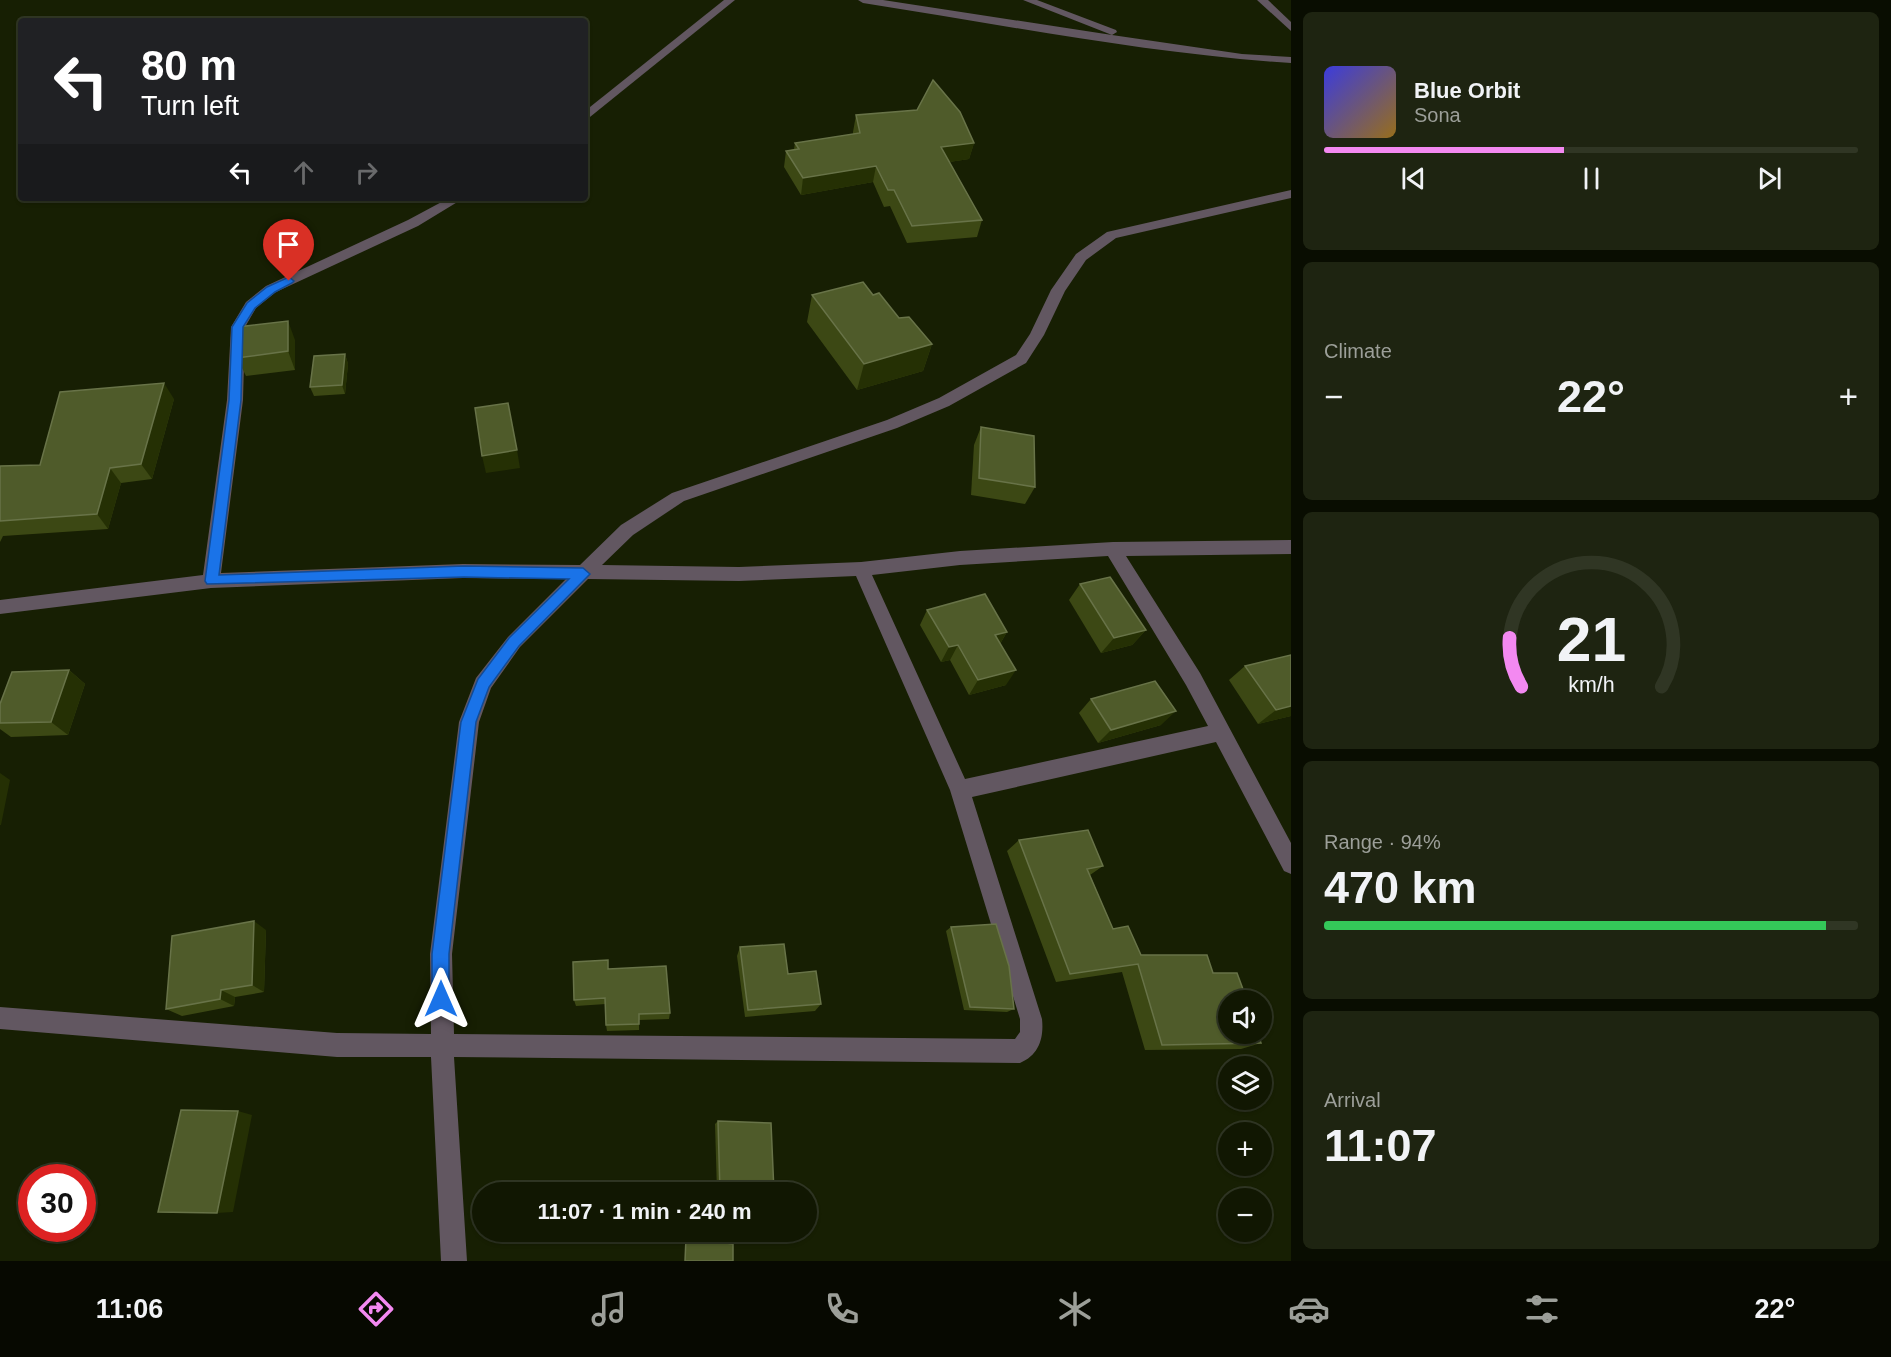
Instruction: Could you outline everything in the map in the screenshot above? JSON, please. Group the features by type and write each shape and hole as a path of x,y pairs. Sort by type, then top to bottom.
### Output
{"street":[{"path":"588,115 730,0"},
{"path":"863,0 1012,25 1242,57 1291,60"},
{"path":"1028,0 1142,43"},
{"path":"1262,0 1291,28"},
{"path":"454,1261 441,1044 441,954 469,722 483,684 514,642 627,530 678,497 892,424 944,402 1021,359 1037,335 1058,290 1081,257 1112,235 1291,194"},
{"path":"211,581 235,400 238,327 251,305 271,289 413,223 453,201"},
{"path":"0,607 62,602 211,581 464,571 739,574 861,569 960,558 1113,549 1291,547"},
{"path":"1113,549 1193,679 1291,864"},
{"path":"0,1018 337,1045 441,1044 1020,1051 1032,1036 1031,1019 960,790 861,569"},
{"path":"960,790 1220,732"}],"building":[{"path":"933,80 960,112 974,143 941,147 982,220 912,226 894,190 888,190 876,166 803,178 786,151 799,149 795,143 860,133 856,115 917,110"},
{"path":"863,282 873,295 879,293 899,318 909,317 932,344 864,364 812,295"},
{"path":"288,321 288,351 237,358 238,327"},
{"path":"345,354 342,385 310,387 314,356"},
{"path":"164,383 141,464 110,468 97,514 0,521 0,466 40,465 60,392"},
{"path":"508,403 517,450 482,456 475,408"},
{"path":"981,427 1034,436 1035,487 979,478"},
{"path":"1110,577 1146,630 1114,638 1080,584"},
{"path":"985,594 1007,632 995,635 1016,670 978,680 958,645 949,647 927,610"},
{"path":"1291,655 1291,706 1276,710 1245,666"},
{"path":"69,670 51,722 0,723 0,704 12,672"},
{"path":"1155,681 1176,711 1111,730 1091,699"},
{"path":"1088,830 1103,866 1087,869 1113,929 1128,926 1141,955 1207,955 1213,973 1237,973 1243,990 1218,990 1218,1044 1162,1045 1138,964 1070,974 1019,840"},
{"path":"254,921 252,985 221,990 220,999 166,1009 172,936"},
{"path":"996,924 1009,966 1014,1009 970,1007 951,927"},
{"path":"784,944 788,974 816,971 821,1004 748,1010 740,947"},
{"path":"608,960 608,969 666,966 670,1013 639,1014 639,1024 606,1025 605,998 574,1000 573,962"},
{"path":"181,1110 238,1111 217,1213 158,1212"},
{"path":"718,1121 771,1123 774,1182 720,1182"},
{"path":"686,1242 733,1244 733,1261 685,1261"}],"route":[{"path":"289,281 271,289 251,305 238,327 234,362 235,400 211,581 464,571 583,574 514,642 483,684 469,722 441,954 441,999"}]}
